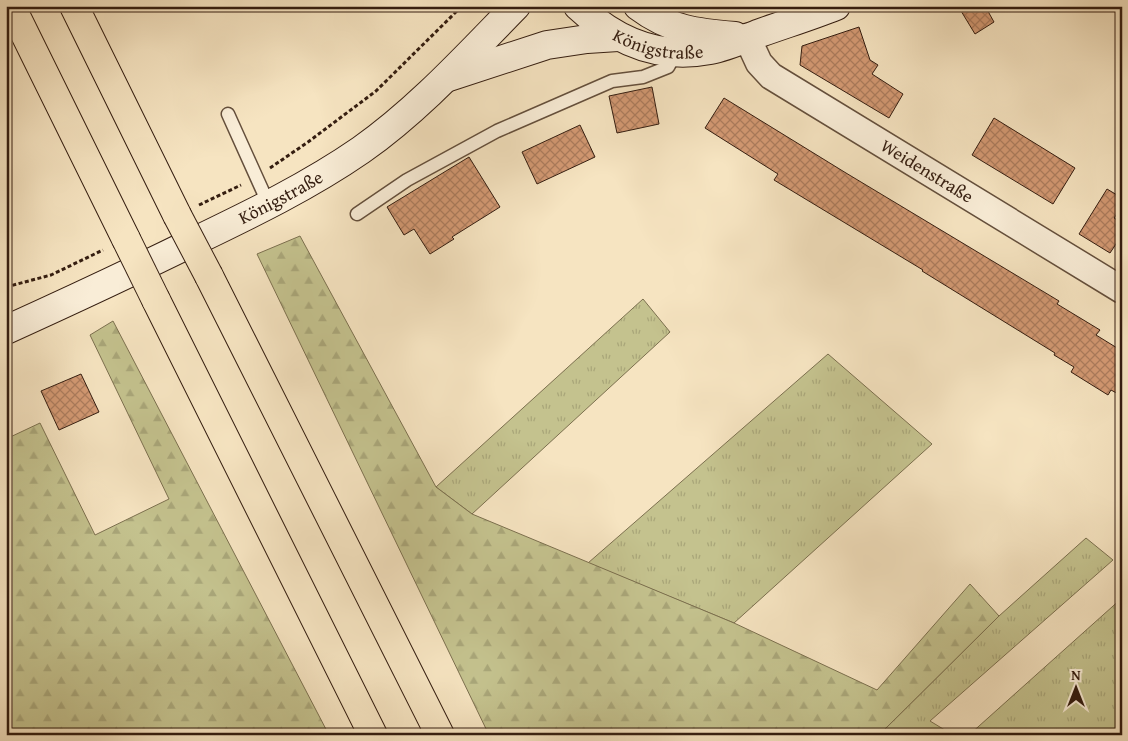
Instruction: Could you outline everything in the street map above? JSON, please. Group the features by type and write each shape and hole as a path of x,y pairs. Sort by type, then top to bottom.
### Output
{"highway":[{"path":"74,6 440,735"},
{"path":"94,6 110,78"},
{"path":"12,15 126,239 373,735"}],"main road":[{"name":"Königstraße","path":"6,330 269,205 360,150 392,126 446,78 516,6"},
{"name":"Königstraße","path":"578,6 596,23 618,37 650,49 708,34 747,38 836,6"},
{"name":"Königstraße","path":"638,6 672,26 680,41"},
{"path":"446,78 547,45 618,37"}],"street":[{"name":"Weidenstraße","path":"747,38 758,63 771,76 1122,290"}],"lane":[{"path":"357,214 408,180 497,131 612,81 643,77 668,67 680,41"},
{"path":"228,114 269,205"}],"green space":[{"path":"300,236 436,487 472,514 734,623 877,690 970,584 999,616 882,732 888,735 489,735 257,254"},
{"path":"643,299 670,332 472,514 436,487"},
{"path":"113,321 329,735 6,735 6,439 40,423 95,535 169,499 90,335"},
{"path":"828,354 932,444 734,623 588,563"},
{"path":"1086,538 1113,560 930,721 953,735 888,735 882,732 999,616"},
{"path":"1122,598 1122,735 969,735"}],"building":[{"path":"958,6 985,6 994,22 975,34"},
{"path":"859,27 870,60 878,65 872,74 903,94 889,118 800,65 802,46"},
{"path":"652,87 659,124 617,133 609,96"},
{"path":"724,98 1059,301 1057,304 1100,330 1096,335 1122,351 1122,396 1111,390 1108,395 1071,372 1074,367 1054,355 1055,353 774,180 778,174 705,128"},
{"path":"994,118 1075,168 1053,204 972,155"},
{"path":"580,125 595,157 537,184 522,152"},
{"path":"469,157 500,207 452,237 454,239 430,254 414,229 404,235 387,207"},
{"path":"1107,189 1122,198 1122,207 1114,218 1122,223 1122,235 1110,253 1079,234"},
{"path":"81,374 99,412 59,430 41,391"}]}
